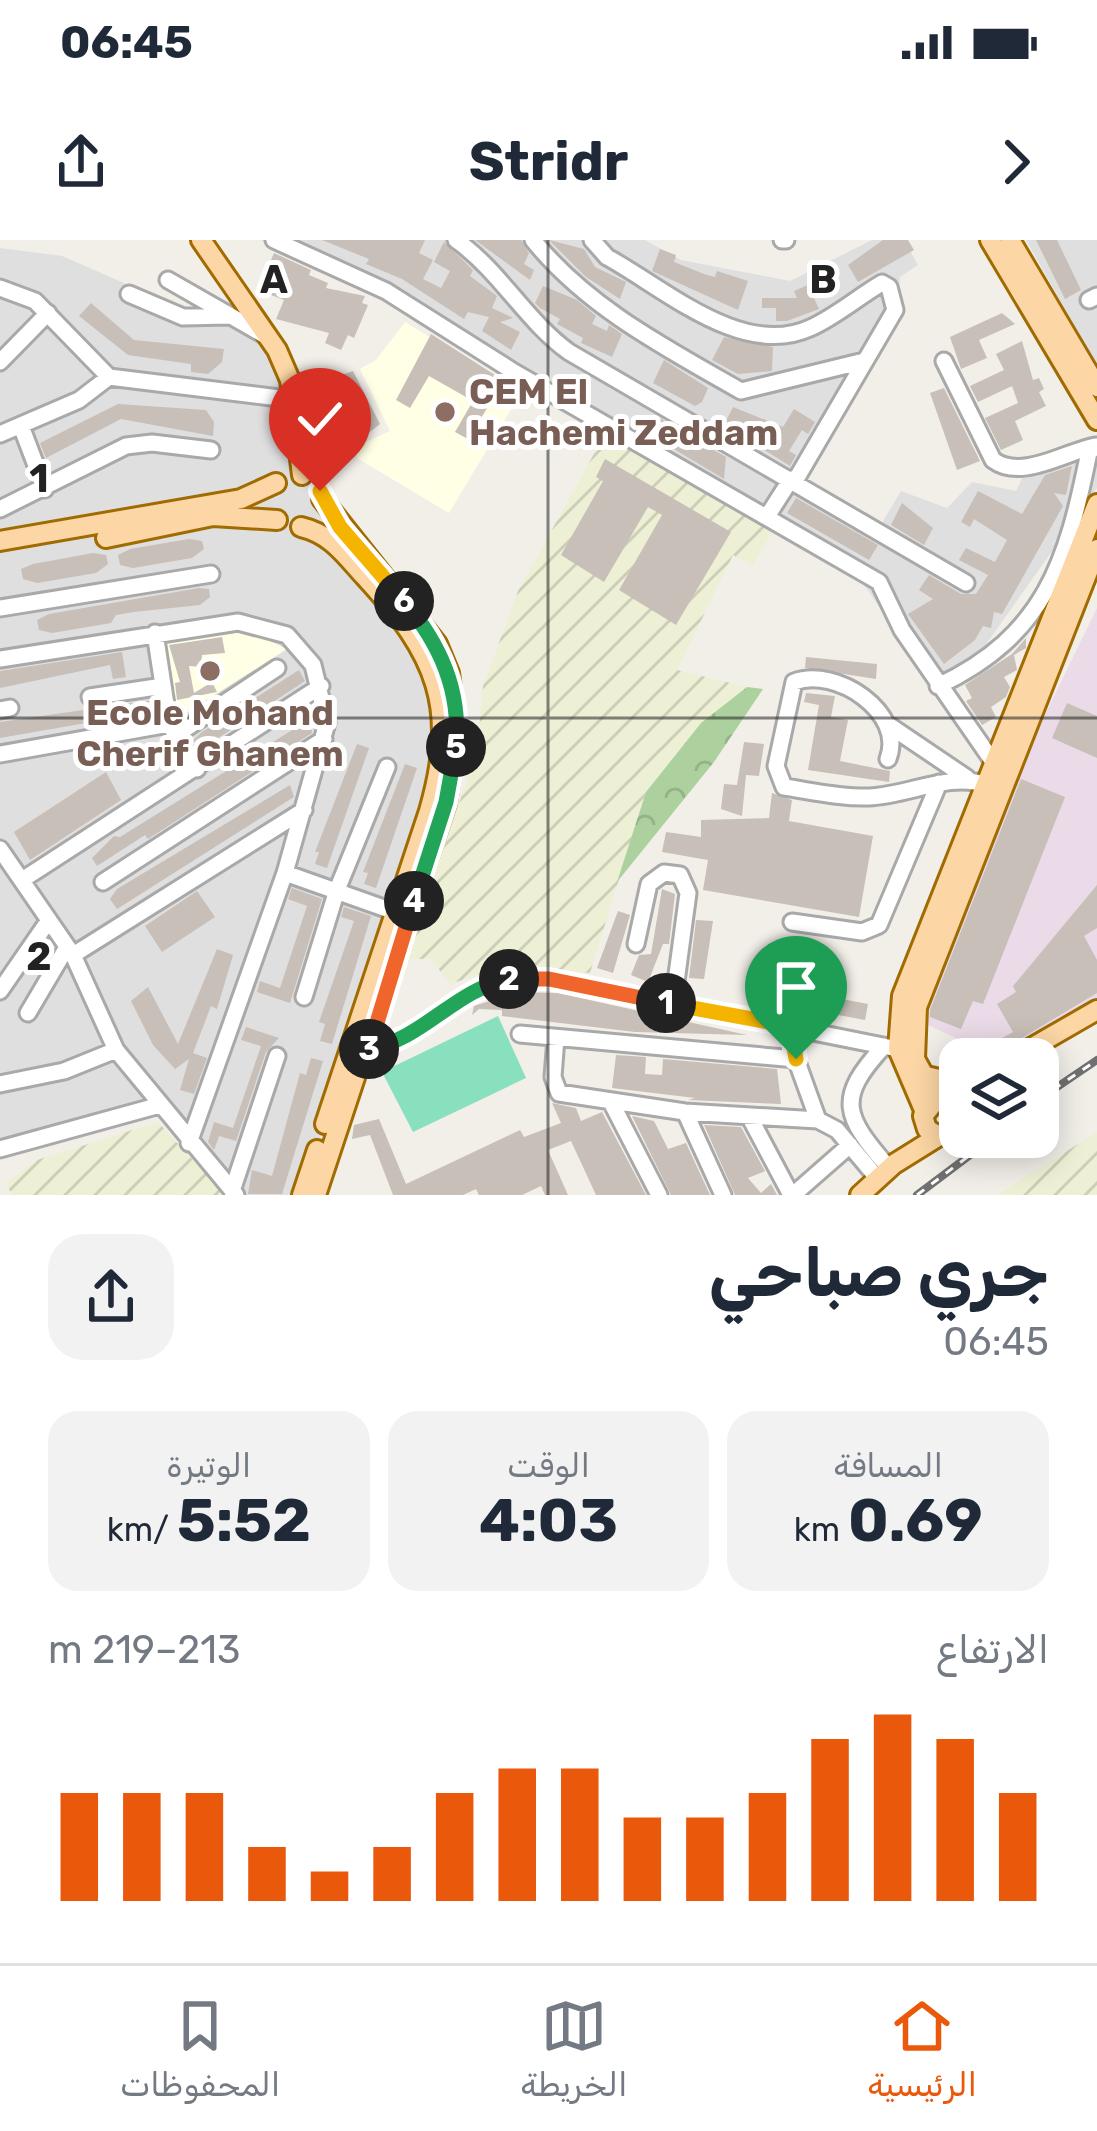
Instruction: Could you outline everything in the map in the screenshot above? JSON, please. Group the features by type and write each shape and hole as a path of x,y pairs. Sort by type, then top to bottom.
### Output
{"main road":[{"path":"201,240 269,337 295,400 302,476"},
{"path":"990,240 1097,420"},
{"path":"1010,240 1097,387"},
{"path":"0,541 242,499 302,476 316,484 322,499 437,644 455,702 455,760 446,802 302,1195"},
{"path":"276,483 270,506 277,520"},
{"path":"301,527 317,517 322,499"},
{"path":"939,1098 891,1047 902,996 1097,504"},
{"path":"0,553 213,517 277,520 330,538 396,611 431,666 441,696 442,763 316,1195"},
{"path":"939,1097 922,1075 912,1036 917,1007 1097,549"},
{"path":"1048,1038 1097,1010"},
{"path":"1059,1045 1097,1023"},
{"path":"860,1195 887,1170 939,1103"},
{"path":"887,1170 939,1136 927,1129 939,1104"}],"street":[{"path":"274,240 386,291 634,442 879,582 992,775 863,797 784,788 778,780 783,722 794,682 809,676 846,684 890,726 967,778"},
{"path":"456,240 496,272 538,328 568,352 966,583"},
{"path":"533,240 548,261 602,308 741,391 860,362"},
{"path":"592,240 607,257 736,331 764,335 811,328 881,283 893,292 895,310 768,515"},
{"path":"168,280 269,337"},
{"path":"0,288 21,292 48,313 109,377 295,400"},
{"path":"129,295 183,316 232,316"},
{"path":"0,362 48,313"},
{"path":"944,362 993,460 1002,467 1029,467 1096,446"},
{"path":"0,434 79,400 109,377"},
{"path":"21,425 45,489"},
{"path":"0,509 139,443 211,450"},
{"path":"938,686 984,658 1043,603 1096,446"},
{"path":"0,608 211,574"},
{"path":"0,659 238,622 271,627 299,647 321,686 327,723 304,809 189,1143"},
{"path":"155,634 173,729 197,769"},
{"path":"0,754 173,729 277,668"},
{"path":"90,697 163,686"},
{"path":"22,880 321,686"},
{"path":"890,726 891,751 911,739"},
{"path":"103,882 323,739"},
{"path":"304,997 337,890 387,767"},
{"path":"792,922 862,932 879,926 939,783"},
{"path":"28,1012 70,951 304,809"},
{"path":"0,849 70,951 116,1050 234,1193"},
{"path":"284,873 395,912"},
{"path":"636,944 649,884 664,873 680,875 688,893 673,1004"},
{"path":"0,991 49,920"},
{"path":"361,1041 408,1038 462,994 518,977 891,1047"},
{"path":"790,1026 796,1059 818,1120 887,1170"},
{"path":"520,1034 796,1059"},
{"path":"556,1038 553,1077 559,1093 685,1112 818,1120"},
{"path":"887,1170 860,1135 848,1106 851,1084 891,1047"},
{"path":"0,1084 64,1071 116,1050"},
{"path":"234,1193 277,1056"},
{"path":"611,1102 659,1195"},
{"path":"0,1149 160,1105"},
{"path":"685,1112 723,1195"},
{"path":"749,1116 792,1195 850,1145"}],"shaded area":[{"path":"261,240 645,240 681,260 790,281 872,240 904,240 918,265 900,277 897,303 848,374 796,473 882,523 901,491 947,508 972,482 1016,491 1026,470 1097,446 1097,488 945,702 856,573 605,434 373,294"},
{"path":"1026,240 1097,240 1097,364 1086,346"},
{"path":"0,248 62,256 193,313 271,335 291,367 317,496 339,535 435,651 441,792 300,1195 233,1195 116,1060 153,1109 0,1148 0,861 45,922 0,841"},
{"name":"CEM El Hachemi Zeddam","path":"405,322 521,393 449,513 357,458 355,447 390,431 360,369 376,360"},
{"path":"605,434 774,529 753,565 733,555 677,670 747,687 701,723 646,792 590,973 510,965 450,984 431,959 406,959 477,751 483,686 518,591"},
{"path":"1097,608 1097,1002 1037,1038 956,1038 921,1022 1024,758"},
{"name":"Ecole Mohand Cherif Ghanem","path":"244,629 287,649 178,718 162,640"},
{"path":"158,1122 225,1195 12,1195 6,1183 37,1160"},
{"path":"1097,1132 1097,1195 997,1195 1059,1158"}],"green space":[{"path":"747,687 763,689 714,762 617,882 646,792 701,723"},
{"path":"498,1016 526,1078 413,1132 382,1072"}],"building":[{"path":"322,240 425,240 419,253 433,260 423,279 441,288 450,271 434,262 444,242 473,270 470,276 497,296 492,308 513,318 500,322 520,332 511,350 482,331 489,317 468,312 464,319 402,279 366,264 369,259"},
{"path":"475,240 521,240 529,253 524,264 534,270 530,280"},
{"path":"549,240 584,249 595,267 626,282 620,299 586,277"},
{"path":"883,240 908,240 914,250 858,282 848,265"},
{"path":"1036,240 1057,240 1081,290 1065,299"},
{"path":"660,249 676,255 674,262 704,274 715,277 717,271 748,281 738,310 652,271"},
{"path":"274,253 311,270 309,275 328,283 326,288 365,296 362,303 368,305 354,338 348,335 341,350 325,343 329,333 276,319 284,300 258,290"},
{"path":"808,285 819,309 776,321 776,308 762,308 762,298 797,298 794,291"},
{"path":"543,286 577,300 596,316 592,324 607,331 609,325 622,334 612,357 581,343 583,338 557,324 560,319 535,303"},
{"path":"91,303 134,340 224,349 222,362 208,374 191,372 191,364 128,355 79,316"},
{"path":"1002,313 1015,324 979,340 987,358 961,369 950,337"},
{"path":"431,334 498,377 490,391 496,394 468,439 455,432 473,401 429,376 410,408 396,400"},
{"path":"724,337 773,347 772,371 738,374 712,360"},
{"path":"1022,341 1033,380 1039,378 1044,389 1039,392 1046,406 1015,421 1023,440 1001,450 985,418 1018,403 1012,386 978,402 970,386 1004,370 996,354"},
{"path":"664,360 708,388 702,402 695,406 653,383"},
{"path":"353,371 380,424 361,439 342,422 332,403 321,408 310,387"},
{"path":"944,388 980,461 957,470 930,393"},
{"path":"118,404 206,410 214,422 213,436 121,419 46,458 40,443"},
{"path":"733,407 783,427 794,409 815,422 808,434 802,430 789,451 796,455 790,466 724,425"},
{"path":"656,416 671,425 668,431 689,442 691,437 726,457 724,479 647,433"},
{"path":"605,459 731,532 676,625 619,590 662,515 648,507 604,582 561,555 603,481 596,477"},
{"path":"1072,466 1066,495 1054,493 1063,506 1002,614 994,612 991,628 983,626 975,640 944,664 908,614 933,599 919,590 929,575 961,594 976,594 988,575 959,560 966,548 995,562 1007,540 974,519 970,527 961,522 978,491 1022,514 1045,475"},
{"path":"796,498 878,545 869,560 787,513"},
{"path":"902,503 933,528 924,545 891,525"},
{"path":"202,541 204,549 192,558 133,568 120,565 118,555 130,549"},
{"path":"106,555 108,564 96,573 37,583 23,579 21,569 33,564"},
{"path":"209,589 210,597 200,605 116,615 111,623 52,633 39,630 37,620 49,614"},
{"path":"222,637 225,653 202,655 201,667 189,666 194,693 212,682 217,692 177,700 175,683 180,682 169,645"},
{"path":"1026,638 1026,648 1014,655 1017,670 1004,677 1010,687 1006,697 991,707 996,717 982,725 966,701 972,698 965,685 1012,654"},
{"path":"122,652 126,677 113,679 110,665 0,688 0,671"},
{"path":"806,657 877,664 876,679 805,668"},
{"path":"299,670 305,681 200,750 193,740 202,732"},
{"path":"806,693 835,696 831,717 848,720 840,761 890,771 889,782 808,770 819,705 804,702"},
{"path":"153,700 155,711 0,738 0,722"},
{"path":"1067,703 1097,716 1097,758 1052,738"},
{"path":"310,719 312,733 148,839 145,835 97,866 92,858 114,836 120,837"},
{"path":"744,742 764,744 759,776 746,775 742,816 721,809 724,784 737,785"},
{"path":"357,744 369,748 327,868 315,864 319,852 315,852"},
{"path":"405,764 417,768 376,888 364,884 368,873 363,872"},
{"path":"106,772 121,800 30,860 14,832"},
{"path":"1021,779 1065,797 983,1004 973,1001 961,1029 930,1017 930,1010"},
{"path":"290,785 294,797 117,909 110,899 117,889"},
{"path":"772,793 792,800 789,821 873,836 859,917 703,890 708,860 662,852 666,832 701,837 701,820 769,818"},
{"path":"1097,885 1097,928 1084,936 1097,960 1097,993 1022,1038 1002,1038 1013,1032 997,1004 1016,992 1013,986"},
{"path":"292,888 322,899 290,1003 257,992 260,981 280,988 307,906 288,899"},
{"path":"662,889 675,894 669,944 663,944 648,982 631,975 639,955 651,954"},
{"path":"197,891 215,917 162,952 145,926"},
{"path":"344,907 371,916 332,1044 320,1041 325,1024 319,1022 354,921 341,917"},
{"path":"618,911 630,915 613,973 597,968"},
{"path":"696,920 713,921 704,979 689,978"},
{"path":"217,949 233,955 217,1009 211,1006 193,1053 207,1058 194,1094 180,1090 189,1059 175,1069 153,1045 131,1001 148,987 178,1044"},
{"path":"799,960 844,969 843,981 821,980 821,995 868,1004 865,1020 795,1007"},
{"path":"517,992 558,993 747,1035 635,1032 502,1016 502,1010 479,1009 472,1015 474,1006"},
{"path":"246,1027 279,1038 266,1052 236,1141 219,1136 214,1150 208,1142 214,1122 233,1128 261,1046 241,1040"},
{"path":"616,1055 646,1057 645,1074 662,1075 663,1059 777,1069 781,1104 688,1100 695,1098 612,1088"},
{"path":"311,1058 323,1061 282,1194 248,1194 252,1170 272,1176 300,1073 306,1075"},
{"path":"552,1103 576,1108 581,1121 602,1112 646,1195 596,1195 571,1141 548,1150 568,1195 545,1195 541,1186 522,1195 479,1195 476,1189 463,1195 393,1195 370,1135 352,1139 354,1125 379,1119 406,1184 520,1130 524,1137 561,1123"},
{"path":"632,1116 654,1121 668,1149 686,1143 710,1195 671,1195"},
{"path":"704,1125 741,1127 765,1171 748,1178 761,1193 771,1184 777,1195 735,1195"}],"railway":[{"path":"1059,1086 1097,1060"},
{"path":"917,1195 966,1158"}],"place":[{"name":"CEM El Hachemi Zeddam","path":"445,412"},
{"name":"Ecole Mohand Cherif Ghanem","path":"210,671"}],"route":[{"path":"320,491 340,527 437,644 455,702 458,733 446,802 366,1050 408,1038 462,994 518,977 790,1026 796,1059"}]}
